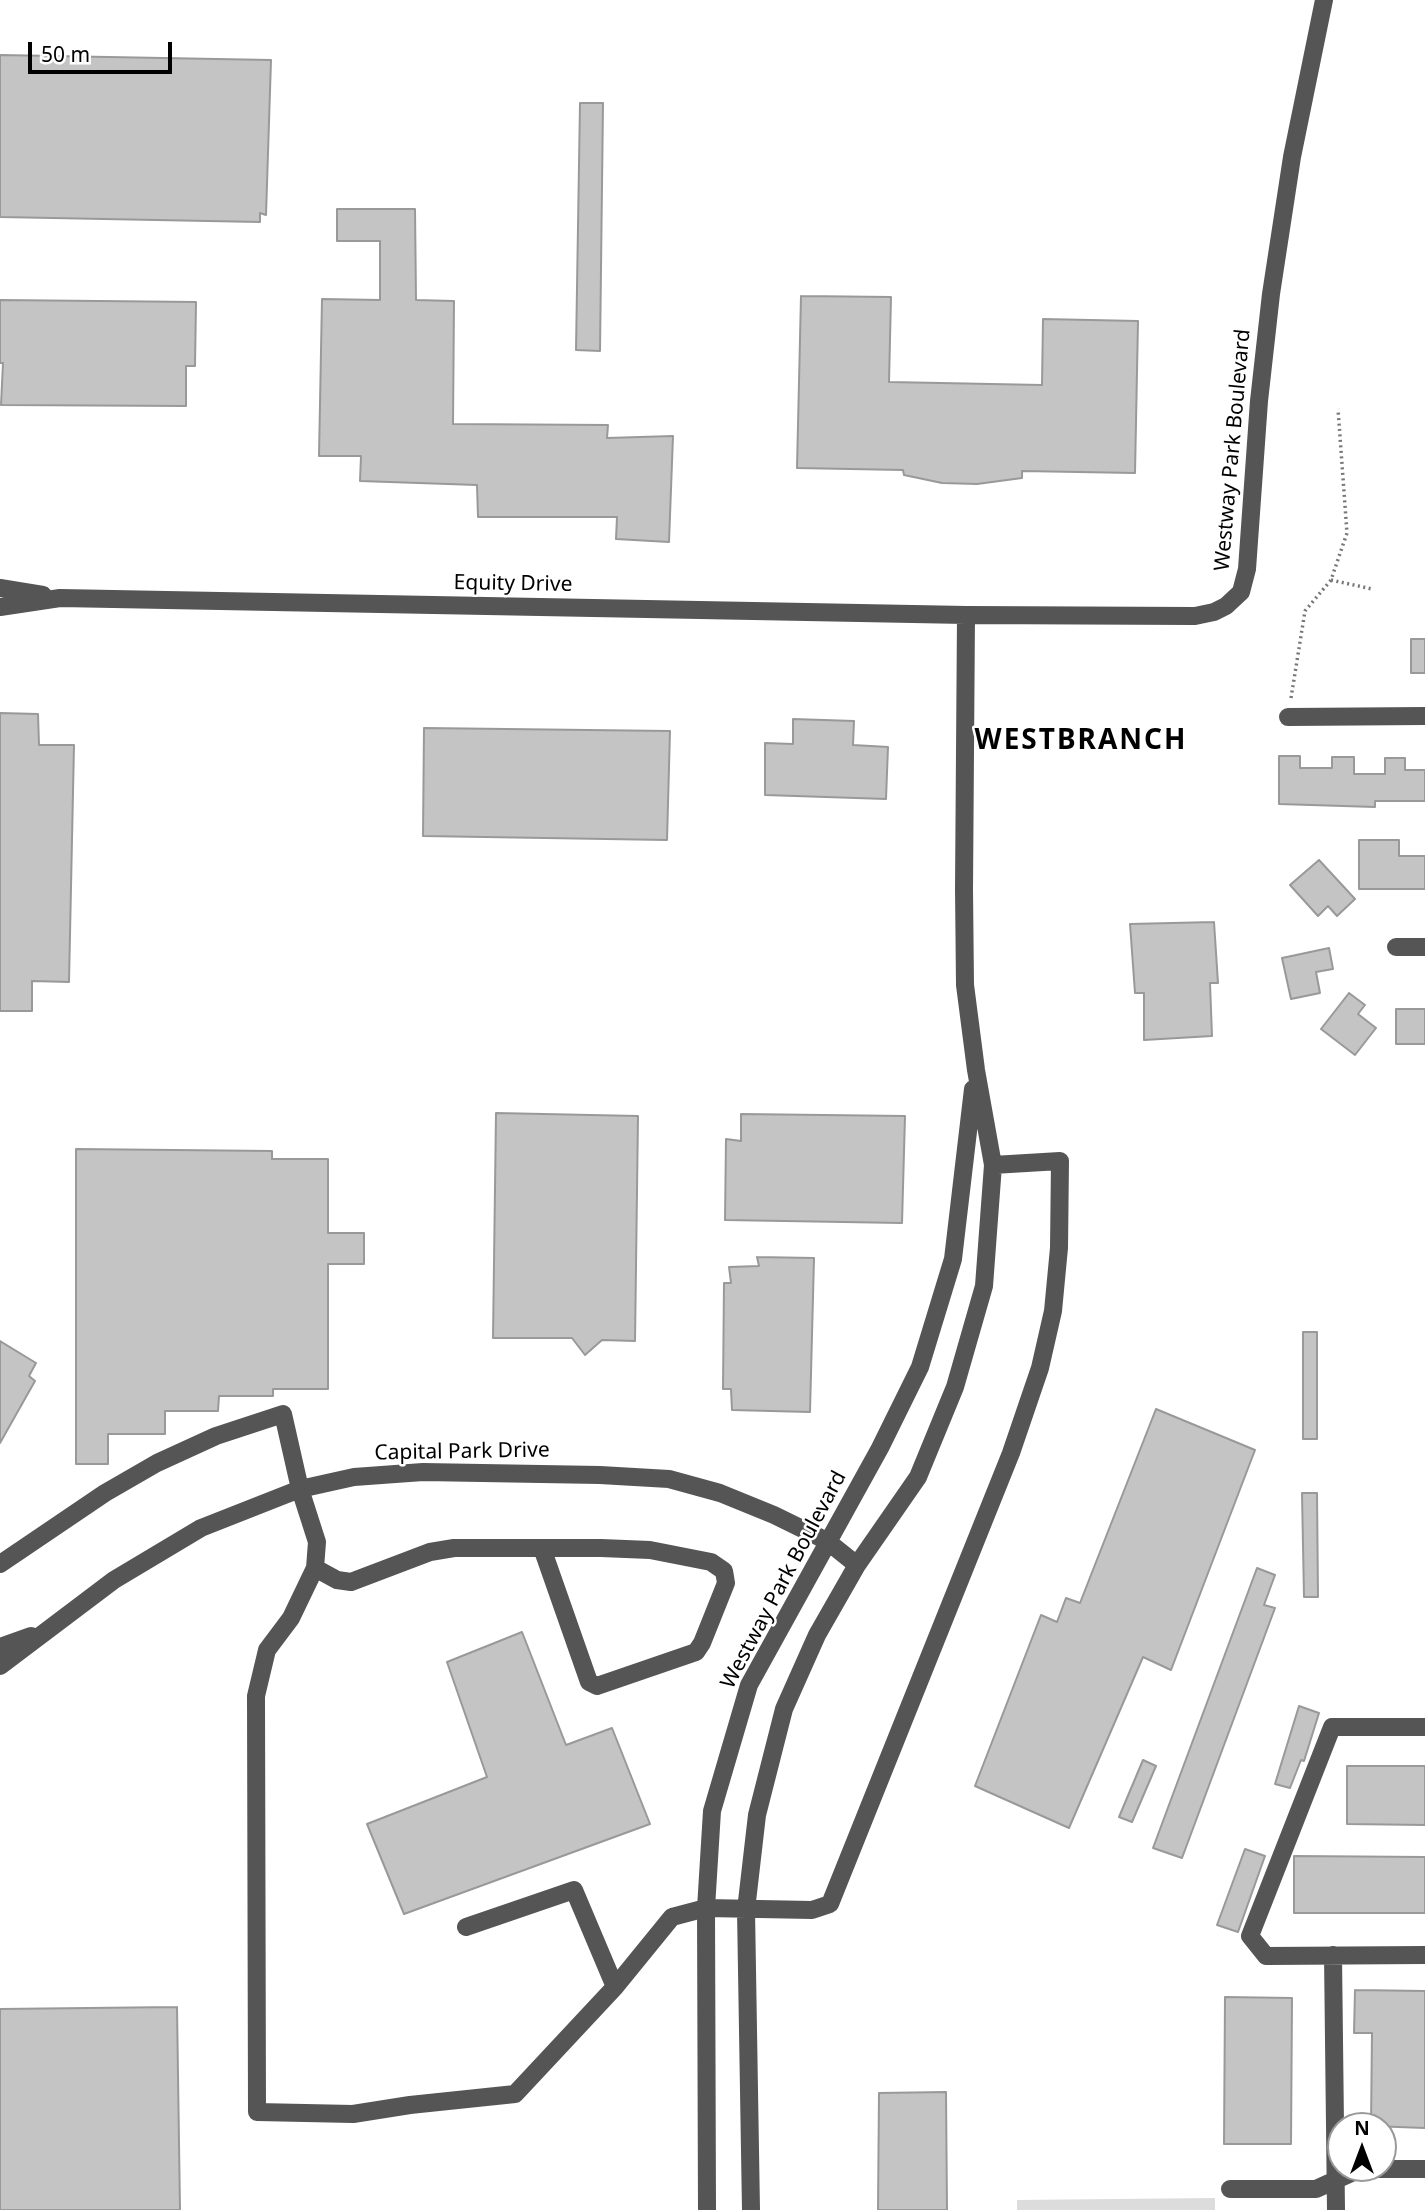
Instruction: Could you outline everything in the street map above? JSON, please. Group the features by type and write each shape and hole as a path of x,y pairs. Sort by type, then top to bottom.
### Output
{"street":[{"name":"Westway Park Boulevard","path":"751,2210 746,1910 757,1815 784,1709 817,1635 857,1565 918,1477 955,1387 984,1286 993,1165 975,1070 965,985 966,615 1195,616 1226,606 1241,592 1247,569 1259,401 1271,294 1292,157 1324,0"},
{"name":"Equity Drive","path":"0,588 60,598 966,615"},
{"name":"Equity Drive","path":"0,607 60,598"},
{"path":"1288,717 1425,716"},
{"path":"1396,947 1425,947"},
{"name":"Westway Park Boulevard","path":"708,2210 706,1908 712,1811 749,1685 880,1448 920,1367 953,1259 975,1070"},
{"path":"0,1564 105,1493 157,1463 216,1436 283,1414 300,1489 317,1542 315,1569 291,1618 267,1650 256,1696 257,2112 353,2114 515,2094 615,1987 672,1917 706,1908 812,1910 830,1904 1011,1453 1040,1368 1053,1311 1059,1248 1060,1161 993,1165"},
{"name":"Capital Park Drive","path":"0,1666 114,1580 201,1528 300,1489 354,1477 423,1472 668,1479 720,1493 774,1515 827,1541 857,1565"},
{"path":"315,1569 337,1580 351,1582 430,1552 454,1548 542,1548 650,1550 711,1562 724,1571 726,1583 696,1652 597,1686 589,1682 542,1548"},
{"name":"Capital Park Drive","path":"0,1647 44,1631"},
{"path":"1425,1727 1332,1727 1250,1936 1266,1956 1425,1955"},
{"path":"466,1927 574,1889 615,1987"},
{"path":"1334,1955 1335,2112"},
{"path":"1397,2169 1425,2169"},
{"path":"1230,2189 1316,2189 1329,2182"},
{"path":"1335,2182 1336,2210"}],"path":[{"path":"1288,717 1305,611 1331,580 1347,533 1338,410"},
{"path":"1331,580 1371,589"}],"shaded area":[{"path":"1215,2198 1215,2210 1017,2210 1017,2200"}],"building":[{"path":"0,55 271,60 266,215 260,213 260,222 0,217"},
{"path":"580,103 603,103 600,351 576,350"},
{"path":"337,209 415,209 416,300 454,301 453,424 608,425 607,438 673,436 669,542 616,539 617,517 478,517 477,485 360,481 361,456 319,456 322,299 380,300 380,241 337,241"},
{"path":"801,296 891,297 889,382 1042,385 1043,319 1138,321 1135,473 1022,471 1022,478 977,484 942,483 904,475 903,470 797,468"},
{"path":"0,300 196,302 195,366 186,366 186,406 1,405 3,363 0,363"},
{"path":"1411,639 1425,639 1425,673 1411,673"},
{"path":"0,713 38,714 39,745 74,745 69,982 32,981 32,1011 0,1011"},
{"path":"793,719 854,721 853,745 888,747 886,799 765,795 765,743 793,744"},
{"path":"424,728 670,731 667,840 423,836"},
{"path":"1279,756 1300,756 1300,768 1332,768 1332,757 1354,757 1354,774 1385,774 1385,758 1405,758 1405,770 1425,770 1425,801 1375,801 1375,807 1279,804"},
{"path":"1359,840 1399,840 1399,856 1425,856 1425,889 1359,889"},
{"path":"1319,860 1355,899 1337,916 1328,906 1318,916 1290,885"},
{"path":"1214,922 1218,983 1210,983 1212,1036 1144,1040 1144,993 1135,993 1130,924"},
{"path":"1329,948 1333,969 1316,972 1320,993 1291,999 1282,958"},
{"path":"1349,993 1365,1005 1358,1014 1376,1028 1355,1055 1321,1029"},
{"path":"1396,1009 1425,1009 1425,1044 1396,1044"},
{"path":"496,1113 638,1116 635,1341 602,1340 585,1355 572,1338 493,1338"},
{"path":"741,1114 905,1116 902,1223 725,1220 726,1139 741,1141"},
{"path":"76,1149 272,1151 272,1159 328,1159 328,1233 364,1233 364,1264 328,1264 328,1389 273,1389 273,1396 219,1396 218,1411 165,1411 165,1434 108,1434 108,1464 76,1464"},
{"path":"757,1257 814,1258 810,1412 732,1410 731,1389 723,1389 724,1283 731,1283 729,1267 759,1266"},
{"path":"1303,1332 1317,1332 1317,1439 1303,1439"},
{"path":"0,1341 36,1363 29,1376 35,1381 0,1443"},
{"path":"1156,1409 1255,1450 1171,1670 1143,1657 1069,1828 975,1786 1041,1615 1057,1622 1066,1598 1080,1603"},
{"path":"1302,1493 1317,1493 1318,1597 1304,1597"},
{"path":"1257,1568 1275,1575 1264,1605 1275,1608 1182,1858 1153,1848"},
{"path":"522,1632 566,1745 612,1728 650,1824 404,1914 367,1824 487,1777 447,1662"},
{"path":"1299,1706 1319,1713 1304,1761 1301,1760 1290,1788 1275,1784"},
{"path":"1143,1760 1156,1766 1132,1822 1119,1817"},
{"path":"1347,1766 1425,1766 1425,1825 1347,1824"},
{"path":"1245,1849 1265,1856 1238,1932 1217,1925"},
{"path":"1294,1856 1425,1857 1425,1913 1294,1913"},
{"path":"1355,1990 1425,1991 1425,2128 1397,2127 1397,2112 1371,2112 1372,2033 1354,2033"},
{"path":"1225,1997 1292,1998 1291,2144 1224,2144"},
{"path":"177,2007 180,2210 0,2210 0,2009"},
{"path":"946,2092 947,2210 878,2210 879,2093"}],"district":[{"name":"WESTBRANCH","path":"1081,741"}]}
